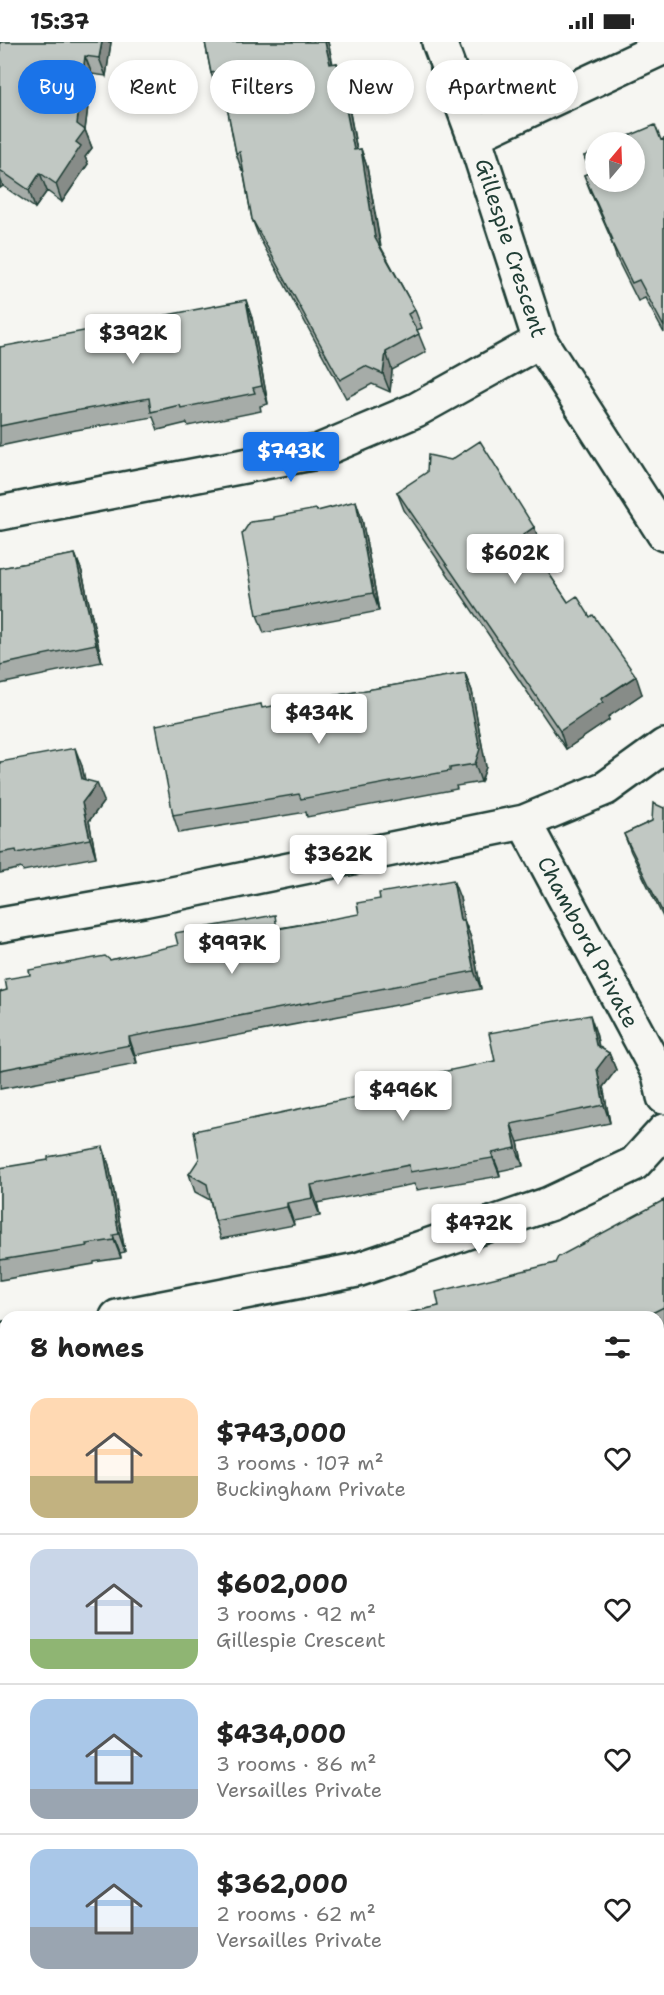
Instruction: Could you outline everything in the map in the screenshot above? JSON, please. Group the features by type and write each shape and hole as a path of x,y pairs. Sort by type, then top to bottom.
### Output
{"street":[{"name":"Gillespie Crescent","path":"439,42 474,136 540,341 664,534"},
{"path":"474,136 664,47"},
{"path":"0,513 317,452 416,410 540,341"},
{"path":"0,925 143,900 524,822 606,788 664,746"},
{"name":"Chambord Private","path":"524,822 659,1074 664,1096"},
{"path":"148,1311 357,1270 549,1204 634,1164 664,1131"}],"building":[{"path":"0,42 102,42 99,58 85,56 85,60 18,60 18,114 78,114 77,124 85,130 76,142 81,146 56,184 40,173 29,190 0,170"},
{"path":"205,42 325,42 329,60 327,60 327,114 347,114 354,150 361,149 375,238 415,310 408,314 419,334 386,352 383,374 365,366 340,380 252,219 240,152 236,153 228,114 315,114 315,60 210,60 210,68"},
{"path":"655,125 661,140 664,139 664,327 639,280 632,283 611,241 613,240 592,192 645,192 645,132 639,132"},
{"path":"246,300 262,386 253,388 255,393 151,412 149,398 0,426 0,347"},
{"path":"480,441 534,527 523,535 568,602 577,596 590,617 593,615 636,676 601,699 603,702 560,731 397,492 427,472 428,455 451,460"},
{"path":"356,501 373,593 257,615 242,534 250,522 316,509 317,511"},
{"path":"75,554 96,644 0,665 0,568"},
{"path":"465,673 480,749 475,764 450,768 450,771 301,799 299,794 173,815 156,725 261,704 262,708"},
{"path":"75,748 82,779 97,783 82,803 90,839 17,853 16,850 0,853 0,762"},
{"path":"653,803 664,808 664,915 624,834 652,821"},
{"path":"453,880 460,920 464,920 474,971 129,1037 130,1045 0,1070 0,992 7,990 5,979 30,975 29,970 105,956 110,960 178,945 175,933 275,915 277,929 359,914 357,903 380,899 379,893"},
{"path":"590,1015 596,1045 609,1053 597,1069 604,1105 511,1124 516,1148 492,1153 493,1158 410,1172 409,1165 311,1185 313,1198 287,1203 287,1207 215,1221 207,1184 189,1174 199,1159 194,1131 394,1089 393,1082 495,1061 489,1033"},
{"path":"103,1147 119,1234 113,1235 114,1240 0,1260 0,1168"},
{"path":"664,1200 664,1307 656,1311 418,1311 439,1306 436,1292 555,1263 558,1257"}]}
